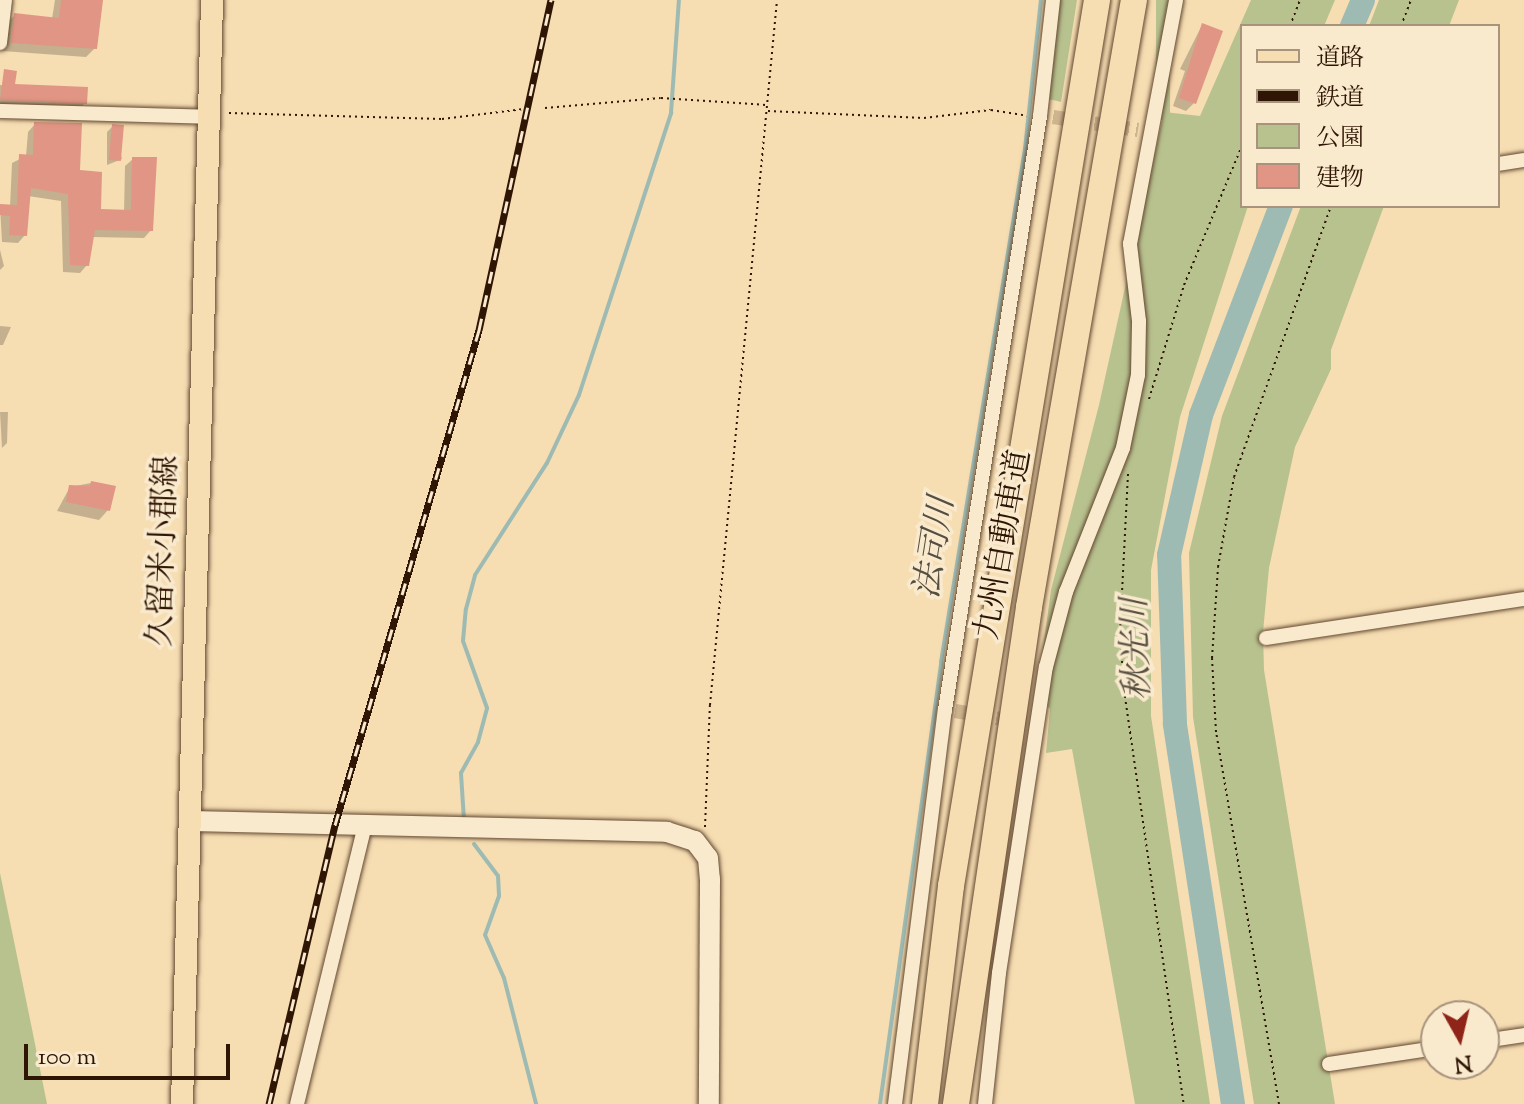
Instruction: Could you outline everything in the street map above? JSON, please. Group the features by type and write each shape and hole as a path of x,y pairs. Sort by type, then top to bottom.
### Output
{"highway":[{"name":"九州自動車道","path":"925,1104 951,886 1097,0"},
{"name":"九州自動車道","path":"956,1104 1029,607 1134,0"}],"main road":[{"name":"久留米小郡線","path":"182,1104 212,0"}],"street":[{"path":"0,43 5,0"},
{"path":"895,1104 950,711 1046,117 1053,0"},
{"path":"985,1104 1031,724 1066,592 1123,448 1133,406 1139,321 1130,244 1144,131 1176,0"},
{"path":"0,111 209,117"},
{"path":"1500,164 1524,160"},
{"path":"1266,638 1524,599"},
{"path":"191,821 667,832 704,848 710,879 709,1104"},
{"path":"297,1104 365,825"},
{"path":"1500,1039 1524,1035"},
{"path":"1329,1064 1420,1050"}],"path":[{"path":"704,848 710,705 777,0"},
{"path":"1291,24 1300,0"},
{"path":"1402,24 1411,0"},
{"path":"545,108 669,99 768,105"},
{"path":"209,117 220,113 442,119 523,109"},
{"path":"768,111 913,118 976,110 1015,114"},
{"path":"1145,412 1184,285 1240,151"},
{"path":"1279,1104 1216,732 1212,658 1218,567 1234,477 1330,208"},
{"path":"1129,472 1120,631 1124,690 1184,1104"}],"green space":[{"path":"1060,0 1077,0 1061,102 1049,99"},
{"path":"1156,0 1170,0 1170,120 1156,120"},
{"path":"1251,0 1335,0 1325,24 1240,24"},
{"path":"1379,0 1459,0 1450,24 1370,24"},
{"path":"1240,25 1240,208 1247,208 1180,417 1151,570 1151,716 1210,1104 1135,1104 1072,749 1046,753 1050,709 1037,694 1051,590 1099,405 1164,112 1200,116"},
{"path":"1300,208 1383,208 1331,350 1331,369 1295,447 1269,568 1263,632 1264,670 1335,1104 1254,1104 1193,717 1189,553 1222,416"},
{"path":"0,873 32,1029 47,1104 0,1104"}],"building":[{"path":"61,0 103,0 97,49 11,43 14,13 59,18"},
{"path":"1202,23 1223,31 1196,104 1179,98"},
{"path":"4,69 17,71 15,84 88,87 87,104 0,100"},
{"path":"34,122 82,123 80,170 102,172 101,209 131,210 132,157 157,157 153,231 95,230 89,266 70,265 68,194 31,188 27,236 9,235 10,216 0,215 0,204 17,205 19,154 33,155"},
{"path":"112,124 124,125 121,161 109,160"},
{"path":"91,481 116,486 110,511 66,502 69,485 90,486"}],"waterway":[{"path":"464,820 461,773 478,742 487,708 463,641 466,609 475,575 547,463 579,395 671,113 679,0"},
{"name":"法司川","path":"880,1104 941,662 1025,149 1041,0"},
{"name":"秋光川","path":"1353,24 1363,0"},
{"name":"秋光川","path":"1233,1104 1175,723 1169,555 1201,415 1280,208"},
{"path":"474,844 498,876 499,896 485,935 504,978 536,1104"}],"tunnel":[{"path":"1053,117 1138,130"},
{"path":"955,711 1026,723"}],"railway":[{"path":"269,1104 335,825 479,330 551,0"}]}
